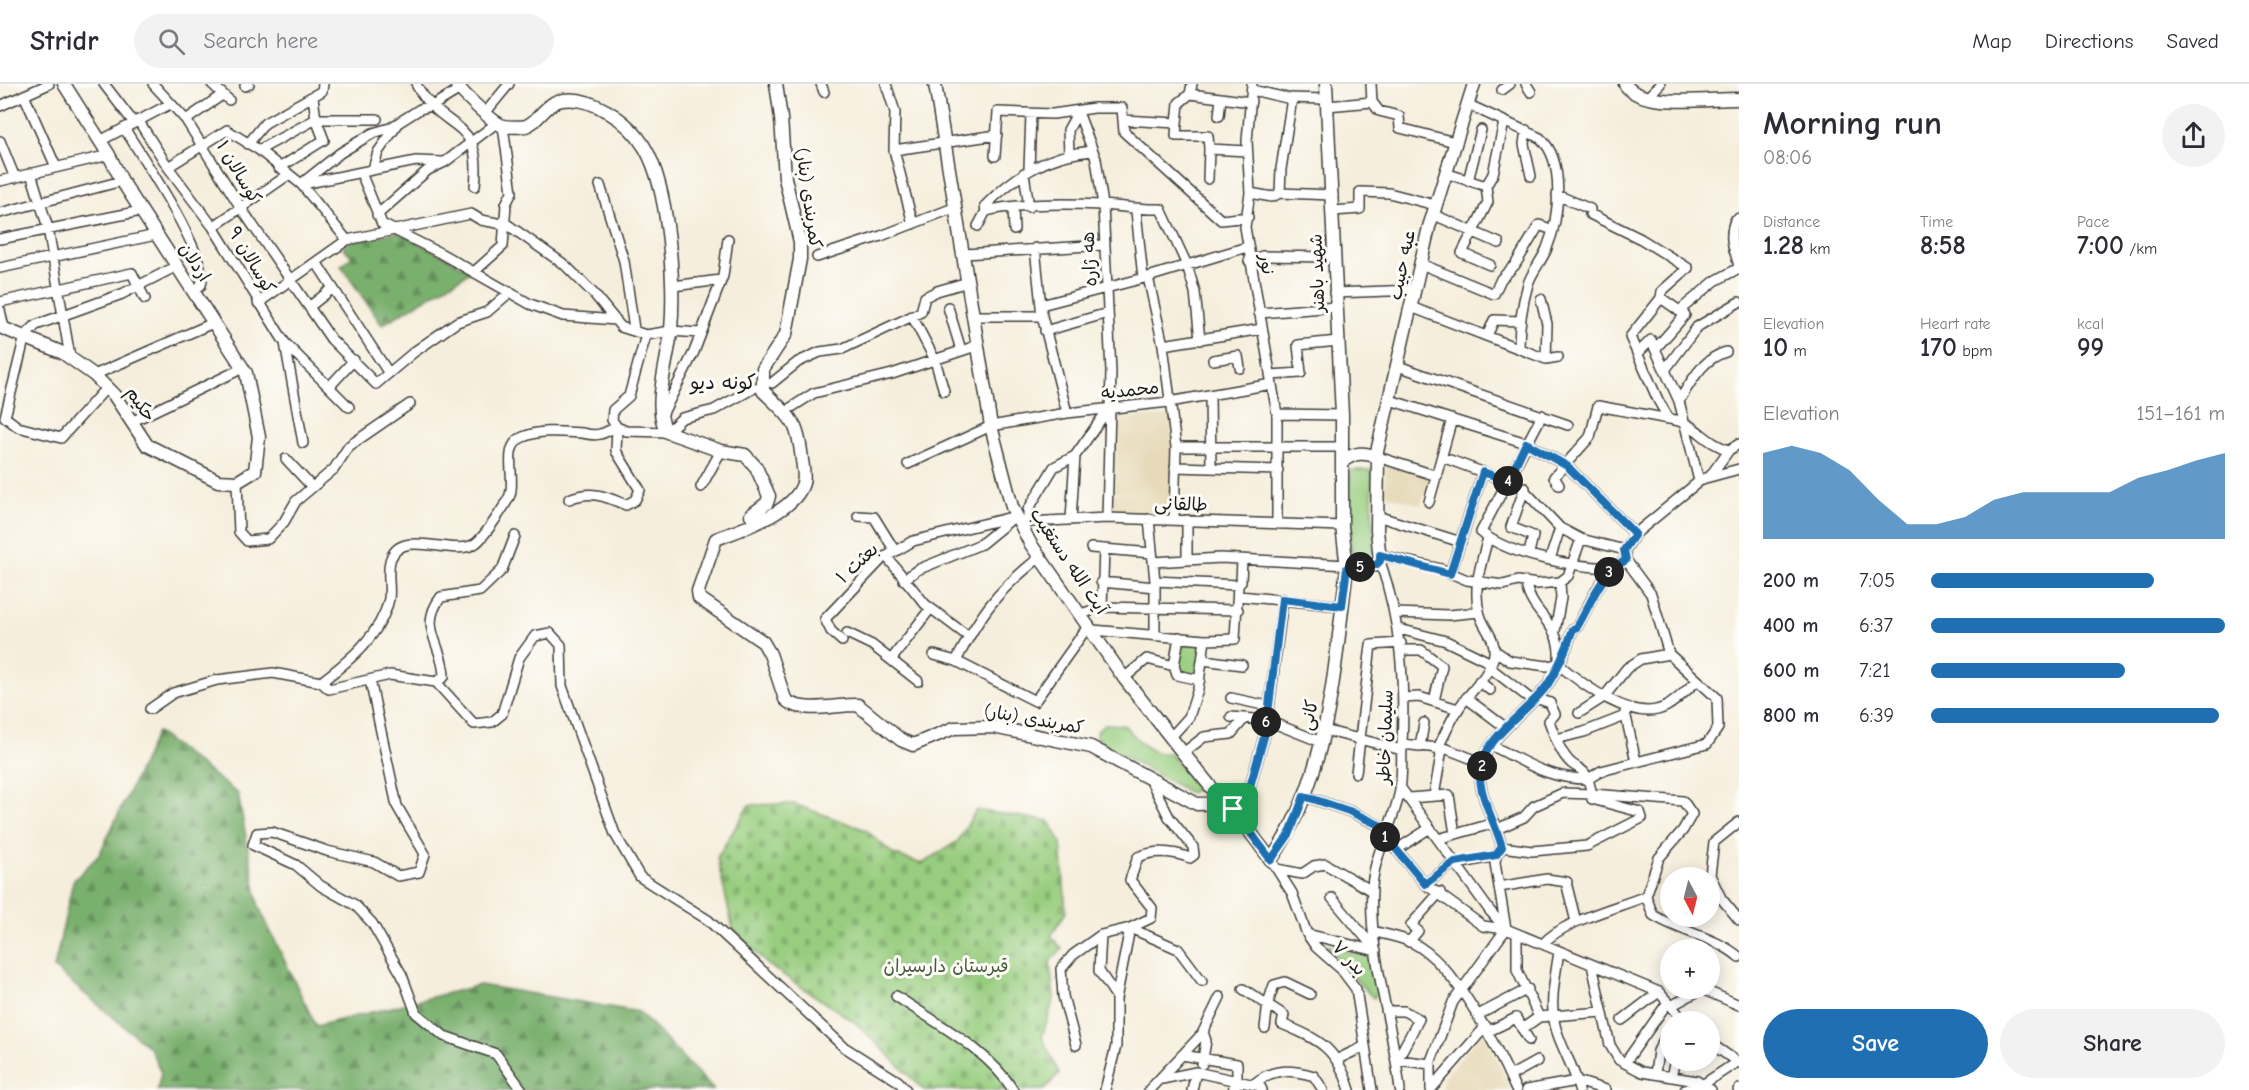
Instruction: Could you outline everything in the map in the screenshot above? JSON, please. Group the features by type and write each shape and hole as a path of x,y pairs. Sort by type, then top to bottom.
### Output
{"street":[{"path":"0,106 49,84"},
{"name":"اردلان","path":"64,84 156,235 243,368 259,437 255,471 237,482"},
{"name":"کوسالان ۹","path":"104,84 136,122 213,227 258,303 285,343 349,407"},
{"path":"155,87 167,84"},
{"path":"186,120 226,97 213,84"},
{"path":"248,144 265,123 322,91 323,84"},
{"path":"486,112 509,84"},
{"name":"کمربندی (بنار)","path":"776,84 785,178 795,214 800,259 786,334 763,369 763,391 786,412 799,431 804,482 792,502 716,539 698,591 699,598 762,642 770,654 785,699 790,705 810,708 858,705 901,740 913,745 954,728 971,726 993,727 1091,747 1197,804 1228,806"},
{"path":"886,84 895,112 894,150 912,224"},
{"name":"آیت الله دستغیب","path":"935,84 965,254 991,426 1022,521 1040,557 1124,678 1274,865"},
{"name":"شهید باهنر","path":"1326,84 1333,195 1334,292 1342,415 1342,526 1347,566"},
{"path":"1371,84 1372,102 1379,111 1399,116 1400,128 1455,142"},
{"name":"عبه حبیب","path":"1377,456 1434,209 1474,84"},
{"path":"1625,84 1627,88 1647,98 1685,101 1739,99"},
{"path":"1647,98 1660,84"},
{"path":"417,86 432,106 472,140 478,161 475,186"},
{"name":"کوسالان ۱","path":"155,87 186,120 241,208 331,339 376,384 388,372"},
{"path":"301,184 373,133 398,123 420,109 432,106 458,87 501,124 512,192 506,204 503,246 474,272"},
{"path":"1252,87 1292,98 1326,103 1372,102"},
{"name":"نور","path":"1252,87 1247,151 1250,193 1245,227 1277,414 1279,447 1277,524"},
{"path":"1208,179 1208,136 1176,136 1179,102 1191,89 1221,98 1251,102"},
{"path":"24,95 56,167"},
{"path":"313,97 316,119 324,140 335,158"},
{"path":"1219,116 1221,98"},
{"path":"1280,193 1281,170 1292,98"},
{"path":"377,215 428,170 445,162 472,140 501,124 527,126 551,105 561,101 591,105 617,117 630,127 646,150 655,170 667,229 673,285 671,331 661,394 662,424 668,432"},
{"path":"100,141 170,104"},
{"path":"1467,104 1526,130 1547,145 1552,158 1557,195 1553,231 1547,250 1528,282 1520,321 1519,348"},
{"path":"995,156 998,112 1031,114 1078,112 1094,108 1122,108 1124,132 1221,220 1248,217"},
{"path":"1069,153 1068,130 1078,112"},
{"name":"هه ژاره","path":"1078,112 1093,151 1103,205 1103,245 1111,372 1107,518"},
{"path":"1029,207 1026,171 1031,114"},
{"path":"259,150 316,119 376,119"},
{"path":"1123,120 1177,123"},
{"path":"1490,265 1462,253 1488,202 1486,186 1493,174 1504,122"},
{"path":"373,169 378,152 398,123"},
{"path":"124,128 175,210 202,270 201,285 193,291"},
{"path":"168,167 227,130 259,150 301,184 347,240"},
{"path":"1468,181 1481,130"},
{"path":"1526,130 1524,144 1531,176"},
{"path":"894,150 945,145 997,135"},
{"path":"279,168 324,140"},
{"path":"0,141 15,178"},
{"path":"1209,148 1247,151"},
{"path":"978,226 986,211 985,206 1026,171 1069,153 1093,151"},
{"path":"0,182 109,155"},
{"path":"301,184 416,161 445,162"},
{"path":"31,173 48,228 70,357"},
{"path":"361,173 382,224 530,304 563,316 616,320"},
{"path":"1445,173 1486,186"},
{"path":"213,227 288,175"},
{"path":"0,213 122,181"},
{"path":"600,185 624,261 634,329"},
{"path":"1333,211 1360,209 1360,192 1389,193 1434,209 1499,243"},
{"path":"1250,193 1272,198 1280,193 1333,195"},
{"path":"1557,195 1590,209 1590,214 1641,239 1688,268 1662,291 1661,298 1630,338 1669,419"},
{"path":"986,211 1013,207 1103,205 1136,211 1161,209 1187,265 1195,292 1200,340"},
{"path":"817,257 956,207"},
{"path":"1013,207 1014,230"},
{"path":"0,239 141,211"},
{"path":"1136,211 1146,278 1163,345 1176,447 1174,520"},
{"path":"258,303 347,240 471,214 481,220 505,224 565,265 594,294 621,327 634,329 646,335 671,331 700,333"},
{"path":"1656,348 1682,313 1715,281 1739,267 1730,242 1735,220 1739,218"},
{"path":"1421,264 1494,294 1501,279 1515,265 1539,225 1553,231"},
{"path":"0,268 156,235"},
{"path":"662,415 682,380 721,280 728,239"},
{"path":"965,254 1103,245"},
{"path":"1041,305 1146,278 1247,247"},
{"path":"1035,248 1042,316 1066,413"},
{"path":"1249,261 1262,256 1333,257"},
{"path":"316,262 388,372 457,322 487,312 510,292"},
{"path":"107,387 62,438 18,427 5,417 25,336 36,325 140,285 177,266"},
{"path":"0,302 132,273 145,299"},
{"path":"673,285 721,280"},
{"path":"772,383 798,362 820,352 842,349 921,312 925,297 968,282"},
{"path":"309,307 333,288"},
{"path":"1334,292 1415,290"},
{"path":"1661,298 1682,313"},
{"path":"1541,299 1547,324 1546,358"},
{"path":"1665,370 1697,327 1739,302"},
{"path":"1259,313 1335,307"},
{"path":"1411,307 1546,358 1558,357"},
{"path":"948,308 961,350"},
{"path":"0,310 2,327"},
{"path":"1045,331 1108,313"},
{"path":"912,316 935,360 944,391"},
{"path":"975,316 1042,316"},
{"path":"1487,336 1494,320 1520,321"},
{"path":"94,375 213,323"},
{"name":"حکیم","path":"2,327 70,357 94,375 107,387 147,445 218,481 237,482"},
{"path":"1163,345 1218,338 1262,329"},
{"path":"646,335 629,396 613,410 612,420 617,427 626,431 668,432 721,451 745,454 756,467 769,496 767,503 755,519"},
{"path":"1218,338 1217,359 1238,356 1240,368"},
{"path":"1638,353 1651,340 1656,348 1679,401 1699,481"},
{"name":"محمدیه","path":"908,464 991,426 1066,413 1169,402 1210,395 1301,373 1298,345 1338,341"},
{"path":"285,343 303,442"},
{"path":"792,407 814,393 892,374 979,345"},
{"path":"1679,401 1691,381 1713,356 1726,352"},
{"path":"329,387 354,360"},
{"path":"1398,366 1568,425"},
{"path":"131,422 243,368"},
{"path":"668,432 682,418 714,410 754,388"},
{"path":"1210,395 1211,468"},
{"path":"1390,400 1526,443 1567,466 1635,534"},
{"path":"237,482 239,532 247,541 268,539 284,522 296,501 334,469 349,446 410,404"},
{"path":"1559,485 1554,477 1567,466 1590,437 1598,406 1684,421 1709,442 1729,450"},
{"path":"904,580 917,570 981,544 1022,521 1054,467 1075,456 1109,408"},
{"path":"1277,414 1342,415"},
{"path":"1542,415 1481,532 1488,538 1528,553 1573,566 1612,568"},
{"path":"1429,502 1452,419"},
{"path":"569,499 582,494 600,494 626,505 635,500 640,490 616,451 617,427"},
{"path":"321,682 356,656 381,619 389,599 391,558 400,547 416,543 462,548 477,542 509,497 513,484 510,456 514,444 522,437 546,431 600,434 617,427"},
{"path":"1710,476 1729,450 1739,444"},
{"path":"1176,447 1343,447"},
{"path":"701,488 721,451"},
{"path":"1343,461 1352,454 1368,453 1437,476"},
{"path":"1071,520 1075,456"},
{"path":"1091,548 1152,557 1347,566 1376,565 1380,558 1377,456"},
{"path":"1442,457 1525,488 1524,490 1560,528 1581,539 1625,555 1651,594 1669,654 1717,698 1718,728 1707,744 1601,771 1588,779 1571,779 1535,769 1493,746"},
{"path":"286,459 312,488"},
{"path":"1175,467 1278,470"},
{"path":"1502,847 1485,795 1480,771 1493,746 1505,727 1548,684 1573,629 1577,627 1596,588 1625,555 1635,534 1699,481 1739,469"},
{"path":"1450,574 1483,472"},
{"path":"1524,490 1511,527 1533,536 1528,553"},
{"path":"858,516 874,517 895,551"},
{"path":"1377,516 1461,543"},
{"name":"طالقانی","path":"1022,521 1107,518 1342,526"},
{"path":"1149,519 1155,584 1155,635"},
{"path":"1187,520 1187,559"},
{"name":"بعثت ۱","path":"891,660 872,645 831,631 825,619 886,556 913,541 1022,521"},
{"path":"1550,559 1560,528"},
{"path":"436,682 444,677 444,667 429,623 434,606 441,597 480,591 502,570 515,536"},
{"path":"1434,796 1439,749 1458,709 1490,665 1494,650 1491,635 1479,612 1477,581 1488,538"},
{"path":"1380,558 1503,585 1560,582 1568,576 1573,566 1581,539"},
{"path":"1102,607 1101,582 1104,549"},
{"path":"886,556 930,609 969,637"},
{"path":"956,662 977,621 1006,584 1040,557"},
{"name":"سلیمان خاطر","path":"1380,558 1399,629 1404,698 1400,787 1372,891 1373,931 1397,1060 1400,1090"},
{"path":"934,655 956,662 1035,700 1091,628 1205,640 1235,639 1242,560"},
{"name":"کانی","path":"1274,865 1290,833 1323,736 1332,696 1347,566"},
{"path":"1101,582 1238,585"},
{"path":"1555,631 1561,598 1560,582"},
{"path":"1526,583 1532,601 1555,631 1559,644 1558,664"},
{"path":"1239,596 1342,606"},
{"path":"1228,806 1249,790 1266,730 1282,599"},
{"path":"1081,614 1102,607 1238,610"},
{"path":"918,681 891,660 930,609"},
{"path":"1395,613 1449,615 1479,612"},
{"path":"1399,629 1446,641 1490,665 1534,699 1550,703 1556,714 1549,720 1556,739 1571,764 1585,771 1592,799 1599,803 1640,812 1642,818 1587,846 1532,851 1502,847"},
{"path":"150,709 173,693 217,680 273,674 321,682 329,689 390,675 436,682 474,724 492,722 502,714 519,658 535,636 550,633 561,645 562,686 615,834 640,876 708,920 844,1047 898,1081 906,1090"},
{"path":"1179,637 1174,666 1178,675 1200,680"},
{"path":"1170,738 1189,717 1200,680 1205,640"},
{"path":"1356,773 1371,645 1401,646 1421,650 1442,666 1434,701"},
{"path":"1494,650 1509,660 1547,666 1558,664"},
{"path":"1579,713 1604,697 1627,668 1641,659 1669,654"},
{"path":"1124,678 1147,659 1174,666"},
{"path":"1203,660 1242,665"},
{"path":"1558,664 1578,681 1604,697 1639,710 1667,706 1697,681"},
{"path":"369,680 397,806 425,854 419,872 398,876 374,862 272,832 257,833 254,846 296,865 321,886 355,904 372,923 402,975 416,1013 444,1036 496,1054 522,1090"},
{"path":"1479,681 1490,690"},
{"path":"1404,698 1419,697 1458,709"},
{"path":"1231,698 1268,706"},
{"path":"1466,698 1505,727"},
{"path":"1623,704 1636,762"},
{"path":"1556,739 1584,732 1625,716"},
{"path":"1231,717 1266,720 1323,736 1402,747 1439,749 1483,763"},
{"path":"1183,753 1204,737 1231,734 1245,718"},
{"path":"1420,747 1424,723"},
{"path":"1076,1045 1063,996 1061,969 1073,955 1101,935 1130,928 1151,918 1152,908 1130,880 1138,857 1153,851 1180,854 1190,858 1194,855 1194,847 1169,817 1150,779"},
{"path":"1400,787 1490,911 1506,929"},
{"path":"1438,839 1524,817 1534,806 1563,793 1683,801 1692,814 1683,830 1659,858 1646,896 1653,915 1699,938 1727,947 1739,957"},
{"path":"1409,798 1449,795 1455,834"},
{"path":"1304,796 1349,811 1386,833 1396,850 1425,884 1440,892 1483,926 1506,929 1659,992 1672,1011 1702,989 1739,1005"},
{"path":"1739,822 1714,842 1710,875 1721,898 1739,920"},
{"path":"1396,850 1430,828"},
{"path":"1425,884 1456,863 1496,855 1502,847"},
{"path":"1432,1089 1431,1064 1453,1002 1506,929 1496,855"},
{"path":"1274,865 1302,874 1314,866 1325,864 1372,891"},
{"name":"بدر ۷","path":"1274,865 1292,893 1307,934 1316,947 1341,969 1356,989 1372,1090"},
{"path":"1499,887 1547,879 1568,884 1576,922"},
{"path":"1409,942 1418,931 1412,925 1440,892"},
{"path":"1543,944 1551,934 1576,922 1646,896"},
{"path":"1332,898 1376,951"},
{"path":"1130,928 1178,949 1202,981"},
{"path":"1105,1090 1116,1046 1116,996 1130,928"},
{"path":"1373,931 1409,942 1435,959 1487,1029 1516,1090"},
{"path":"1307,934 1376,951"},
{"path":"1517,934 1517,970 1539,1017"},
{"path":"1101,935 1099,970 1116,996"},
{"path":"1559,951 1554,1018 1578,1085"},
{"path":"1592,965 1610,1045 1619,1060 1655,1074 1706,1087"},
{"path":"1265,1028 1271,988 1285,982 1310,994"},
{"path":"1243,989 1284,1016 1282,1024 1303,1032 1330,1048 1338,1059 1350,1090"},
{"path":"1478,1015 1528,990"},
{"path":"1622,1020 1659,992"},
{"path":"896,996 985,1058 1005,1077 1013,1090"},
{"path":"1149,1090 1203,1032 1220,998"},
{"path":"1387,1011 1404,1011 1419,1019 1397,1060 1431,1064"},
{"path":"1522,1029 1539,1017 1554,1018 1602,1012"},
{"path":"1432,1089 1475,1035 1516,1018 1529,1040"},
{"path":"1625,1064 1660,1025"},
{"path":"1192,1090 1203,1060 1206,1041 1203,1032"},
{"path":"1338,1059 1365,1046"},
{"path":"1655,1074 1660,1047"},
{"path":"1685,1090 1706,1087 1738,1063 1720,1050"},
{"path":"1182,1055 1237,1064 1237,1080 1233,1090"},
{"path":"1510,1076 1537,1061"},
{"path":"1157,1081 1199,1072 1258,1087 1265,1074 1283,1070 1314,1076 1323,1090"},
{"path":"1671,1077 1672,1071"},
{"path":"1526,1090 1578,1085 1606,1090"}],"shaded area":[{"path":"1172,416 1172,516 1110,515 1110,493 1161,494 1110,492 1112,417"},
{"path":"1386,465 1430,477 1421,505 1384,494"},
{"path":"1484,1031 1511,1090 1442,1090 1443,1078"}],"green space":[{"path":"397,232 472,271 382,325 341,266 352,257 343,247 350,242"},
{"path":"1350,470 1372,470 1373,553 1362,556 1351,552"},
{"path":"1182,643 1201,645 1197,674 1180,672 1176,667"},
{"path":"1105,724 1124,725 1149,749 1170,753 1197,789 1190,793 1108,747 1096,737 1098,730"},
{"path":"157,732 238,794 259,907 316,1026 480,985 639,1012 714,1090 157,1090 161,1073 150,1048 54,968 73,881 99,855"},
{"name":"قبرستان دارسیران","path":"794,804 866,830 893,854 922,864 958,841 976,810 1049,821 1061,842 1066,912 1051,936 1062,949 1050,961 1054,998 1042,1037 1059,1073 1044,1090 924,1090 856,1023 768,965 733,929 717,858 749,805"},
{"path":"1326,945 1371,957 1378,992 1374,998 1361,986"}],"district":[{"name":"کونه دیو","path":"723,382"}],"route":[{"path":"1526,443 1567,466 1635,534 1624,550 1626,560 1612,568 1596,588 1585,613 1577,627 1573,629 1548,684 1505,727 1486,755 1480,771 1485,795 1502,847 1496,855 1457,864 1455,862 1425,884 1385,836 1388,829 1349,811 1304,796 1303,804 1290,833 1271,860 1233,809 1249,790 1266,730 1282,599 1342,606 1347,568 1376,565 1380,561 1380,555 1441,569 1450,574 1483,472 1508,481 1526,443"}]}
